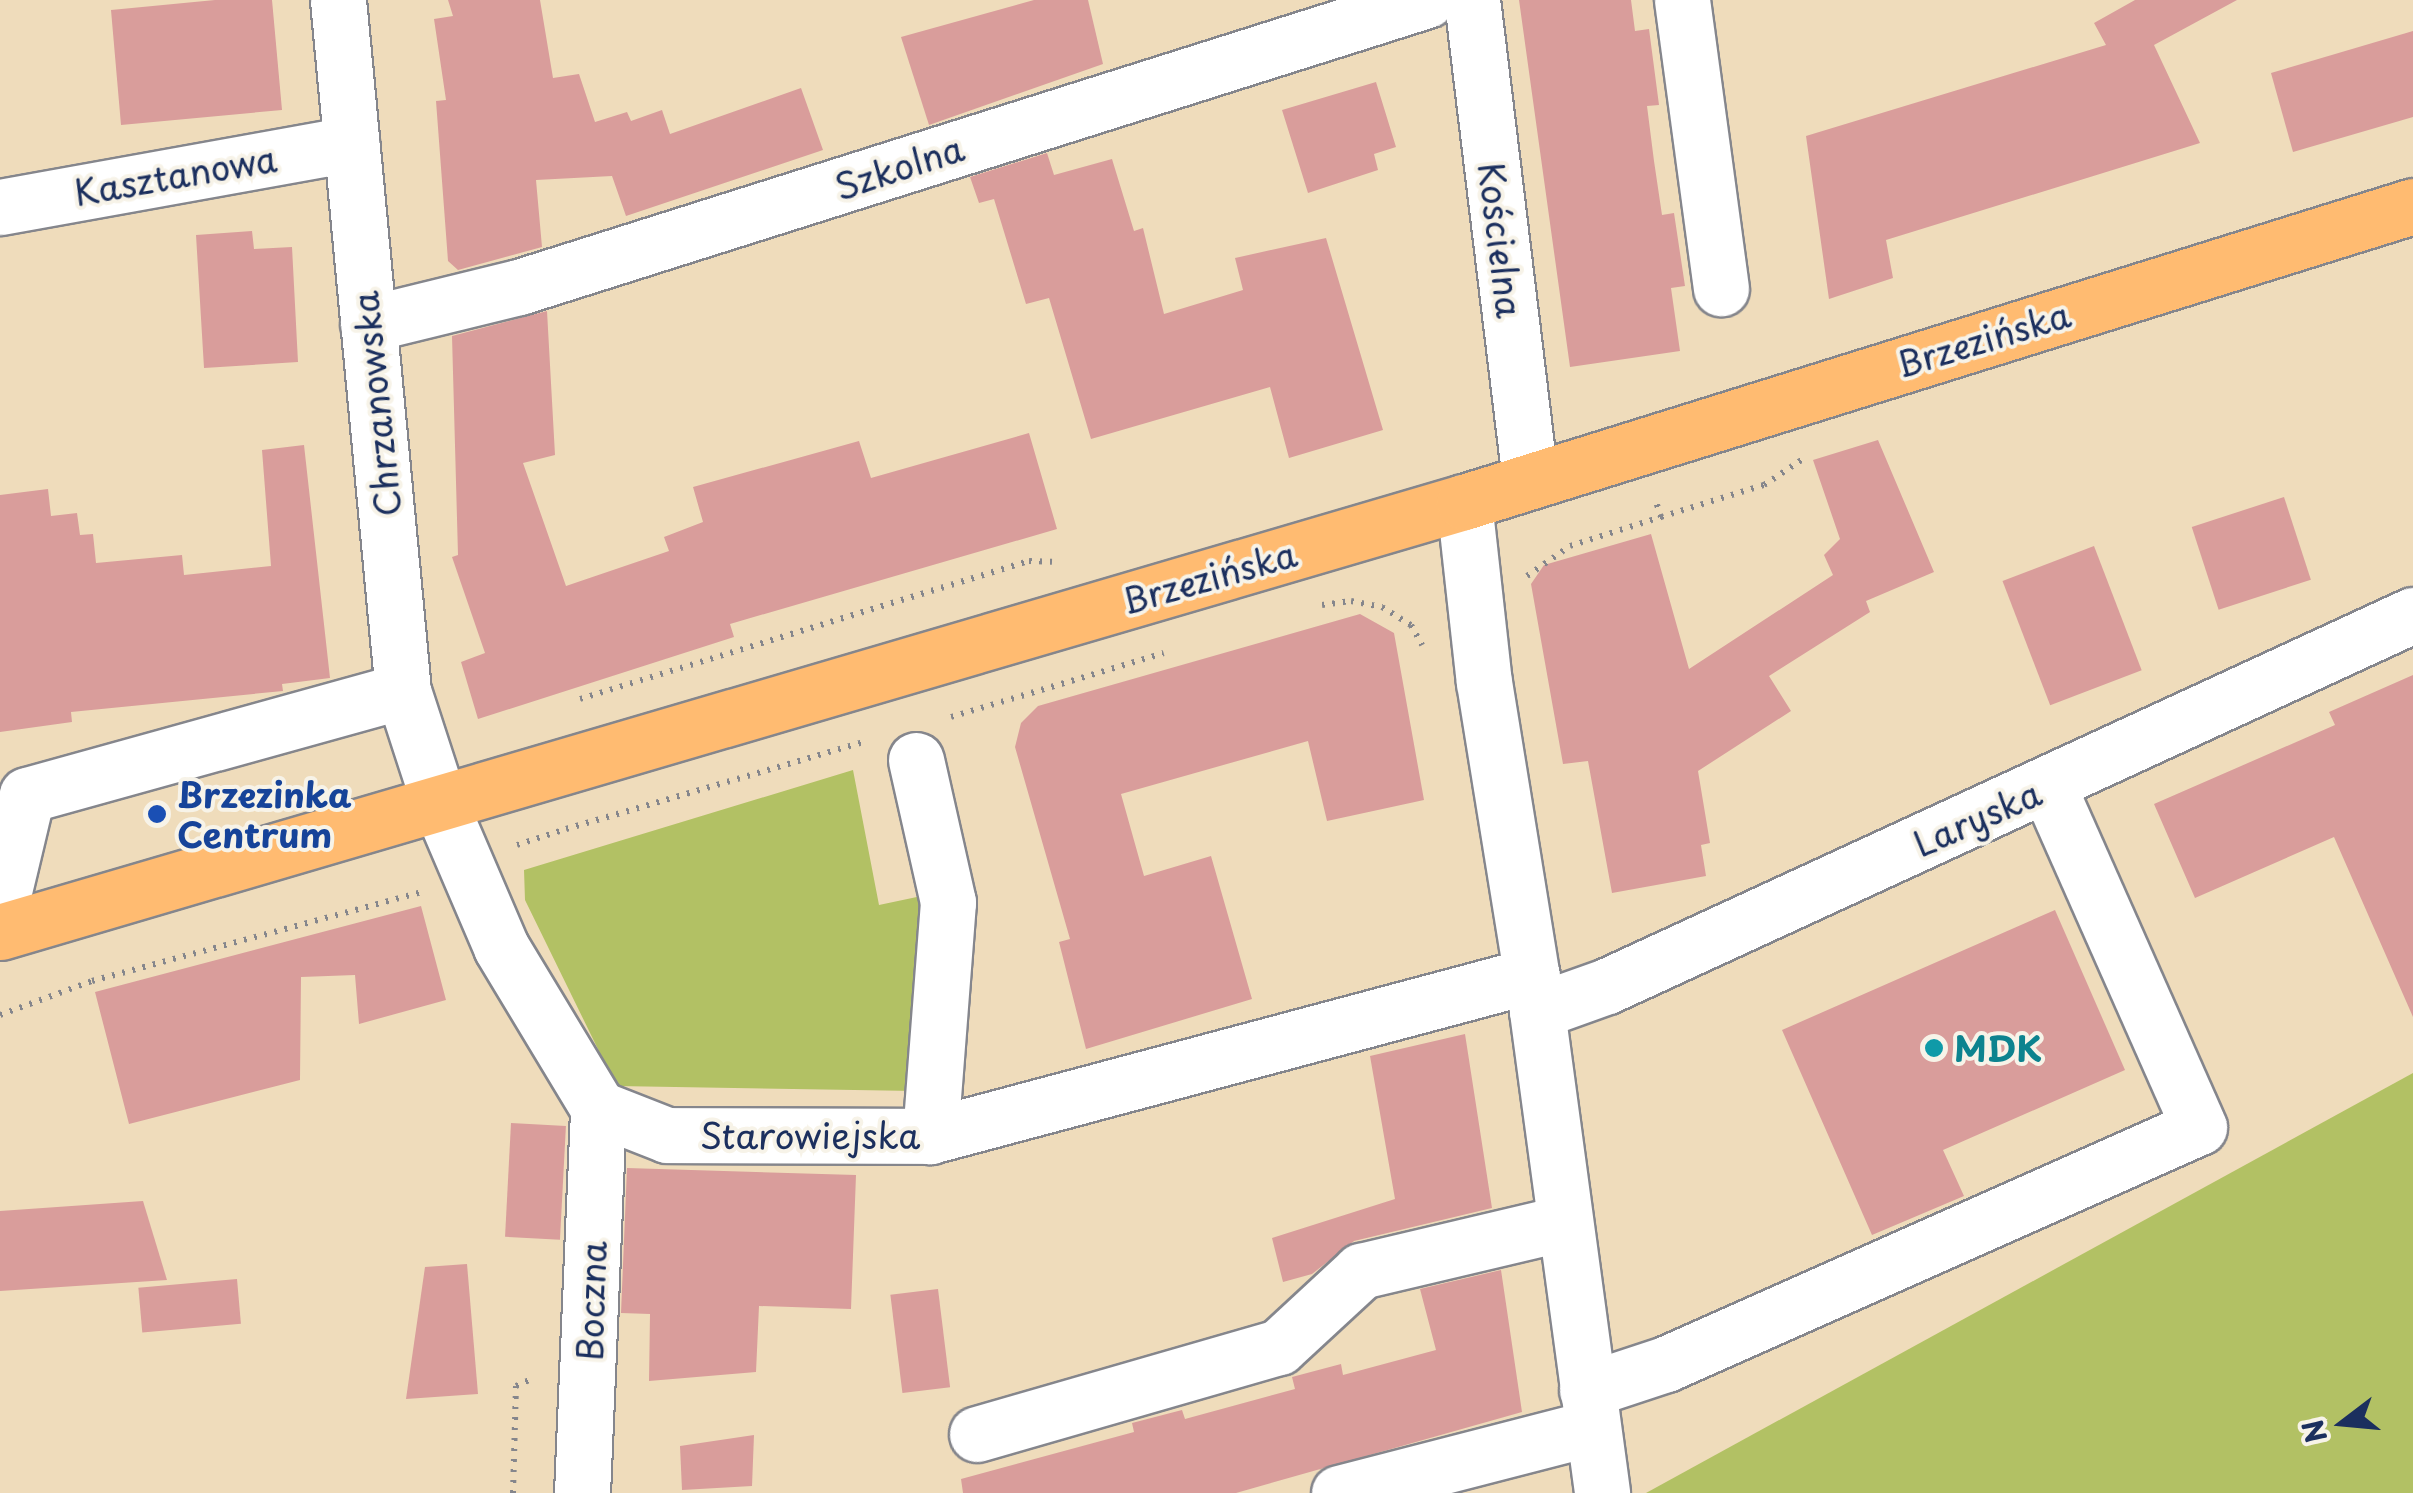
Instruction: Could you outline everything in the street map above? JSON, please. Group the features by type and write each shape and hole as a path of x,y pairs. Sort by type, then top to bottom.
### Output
{"main road":[{"name":"Brzezińska","path":"0,932 1464,502 2413,206"}],"street":[{"name":"Chrzanowska","path":"338,0 403,691 438,802"},
{"name":"Szkolna","path":"368,324 519,288 1427,0"},
{"name":"Kościelna","path":"1472,0 1530,479"},
{"path":"1682,0 1721,288"},
{"name":"Kasztanowa","path":"0,207 351,144"},
{"path":"1464,502 1484,682 1535,993 1602,1493"},
{"name":"Laryska","path":"1535,993 1607,986 2048,786 2413,614"},
{"path":"0,908 27,794 403,691"},
{"path":"916,760 948,902 930,1136"},
{"path":"1339,1493 1589,1409 1666,1364 2200,1126 2048,786"},
{"path":"438,802 501,947 598,1108"},
{"name":"Starowiejska","path":"598,1108 667,1134 930,1136 1535,993"},
{"name":"Boczna","path":"582,1493 598,1108"},
{"path":"977,1434 1279,1347 1361,1271 1564,1223"}],"path":[{"path":"562,704 1030,561 1065,562"},
{"path":"0,1015 92,980 432,889 516,846 566,830 545,771"},
{"path":"513,1493 516,1386 541,1375"}],"green space":[{"path":"853,770 879,905 931,894 916,1091 616,1086 525,900 524,870"},
{"path":"2413,1073 2413,1493 1646,1493"}],"building":[{"path":"215,0 272,0 282,110 121,125 111,10"},
{"path":"448,0 540,0 553,78 579,74 595,122 627,112 631,121 662,110 670,134 801,88 823,150 626,216 612,176 536,180 542,247 458,270 448,261 436,101 446,100 434,19 453,16"},
{"path":"1034,0 1088,0 1103,64 929,125 901,37"},
{"path":"1519,0 1631,0 1635,31 1649,29 1659,105 1647,106 1654,161 1662,215 1674,213 1685,286 1671,288 1680,351 1570,367"},
{"path":"2135,0 2237,0 2154,45 2200,143 1886,240 1893,278 1829,299 1806,136 2106,45 2094,23"},
{"path":"2413,31 2413,117 2293,152 2271,73"},
{"path":"1376,82 1396,147 1374,154 1378,170 1308,193 1282,110"},
{"path":"1047,153 1054,175 1112,159 1134,231 1143,228 1164,314 1243,290 1235,258 1326,238 1383,430 1289,458 1270,387 1091,439 1049,298 1026,304 994,199 979,203 970,177"},
{"path":"252,231 254,249 292,247 298,362 204,368 196,235"},
{"path":"547,311 555,455 523,463 566,586 669,551 664,537 703,522 693,487 859,441 871,478 1029,433 1057,529 730,624 734,637 478,719 461,662 485,653 452,557 458,555 452,336"},
{"path":"1878,440 1934,572 1866,601 1870,612 1769,676 1791,711 1698,771 1710,843 1701,845 1706,876 1612,893 1588,761 1563,764 1531,584 1544,565 1651,534 1689,669 1833,575 1824,555 1840,539 1813,460"},
{"path":"304,445 330,678 282,684 283,691 71,712 72,722 0,732 0,495 48,489 51,516 77,513 80,535 93,534 96,563 182,555 184,575 271,566 262,450"},
{"path":"2284,497 2311,580 2219,610 2192,527"},
{"path":"2094,546 2142,670 2050,705 2003,581"},
{"path":"1360,614 1394,633 1424,800 1327,821 1308,741 1121,794 1144,876 1211,856 1252,999 1086,1049 1059,942 1070,939 1015,747 1021,723 1038,706"},
{"path":"2413,675 2413,1017 2334,837 2195,898 2154,804 2335,725 2329,712"},
{"path":"421,906 446,1000 359,1024 355,975 301,977 300,1080 129,1124 95,992"},
{"path":"2055,910 2125,1070 1943,1150 1964,1196 1872,1235 1782,1030"},
{"path":"1465,1034 1492,1208 1354,1241 1312,1274 1283,1282 1272,1238 1395,1199 1370,1056"},
{"path":"511,1123 566,1126 560,1240 505,1237"},
{"path":"627,1168 856,1175 851,1309 759,1306 756,1372 649,1381 650,1314 621,1313"},
{"path":"143,1201 167,1280 0,1291 0,1211"},
{"path":"467,1264 478,1394 406,1399 425,1267"},
{"path":"1501,1270 1522,1412 1236,1493 963,1493 961,1479 1134,1432 1132,1423 1182,1410 1185,1419 1295,1389 1292,1377 1341,1364 1343,1375 1436,1350 1420,1289"},
{"path":"237,1279 241,1324 142,1332 138,1288"},
{"path":"938,1289 950,1387 902,1393 890,1295"},
{"path":"754,1435 752,1486 682,1490 680,1446"}],"place":[{"name":"Brzezinka Centrum","path":"157,814"},
{"name":"MDK","path":"1934,1048"}]}
